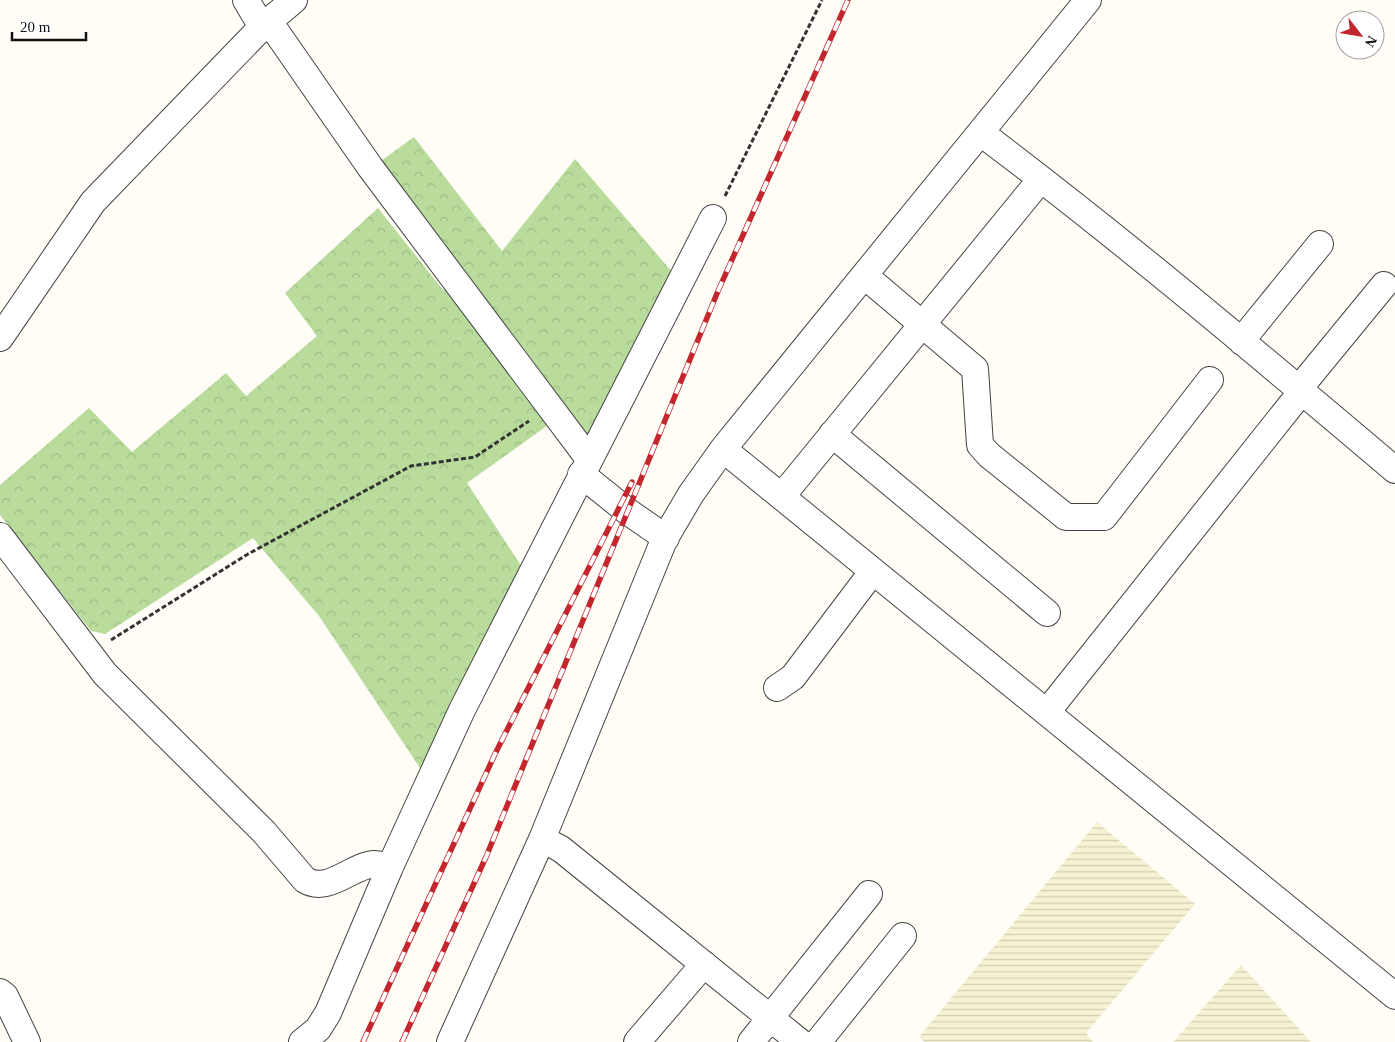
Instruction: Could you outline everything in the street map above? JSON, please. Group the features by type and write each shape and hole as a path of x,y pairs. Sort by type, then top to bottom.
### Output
{"street":[{"path":"246,0 262,27 275,30 370,167 550,407 585,466 626,511 666,538"},
{"path":"0,338 93,202 262,27 294,0"},
{"path":"450,1042 542,840 666,538 691,494 723,449 1088,0"},
{"path":"981,133 1041,179 1242,342 1395,470"},
{"path":"782,496 1041,179"},
{"path":"302,1042 318,1029 328,1013 390,867 462,710 713,218"},
{"path":"1242,342 1320,244"},
{"path":"865,276 975,369 980,445 989,455 1066,518 1104,517 1210,380"},
{"path":"1047,712 1302,391 1306,380 1384,285"},
{"path":"832,434 1047,613"},
{"path":"723,449 1395,996"},
{"path":"0,536 105,674 264,832 305,880 312,884 321,885 368,865 377,864 390,867"},
{"path":"777,688 793,678 873,571"},
{"path":"542,840 561,850 800,1042"},
{"path":"751,1042 869,894"},
{"path":"818,1042 903,936"},
{"path":"637,1042 704,964"},
{"path":"0,992 5,996 27,1042"}],"path":[{"path":"713,218 822,0"},
{"path":"88,652 112,640 248,554 412,466 475,457 550,407"}],"shaded area":[{"path":"1097,822 1195,904 1086,1033 1093,1042 925,1042 919,1037"},
{"path":"1241,965 1311,1042 1173,1042"}],"green space":[{"path":"414,137 502,251 575,159 673,273 589,440 569,410 467,483 522,567 422,771 319,616 253,538 105,634 91,631 0,515 0,485 89,408 132,452 226,373 246,396 317,336 285,293 378,208 443,290 464,272 378,163"}],"railway":[{"path":"402,1042 486,857 718,291 848,0"},
{"path":"363,1042 495,754 632,482"}]}
